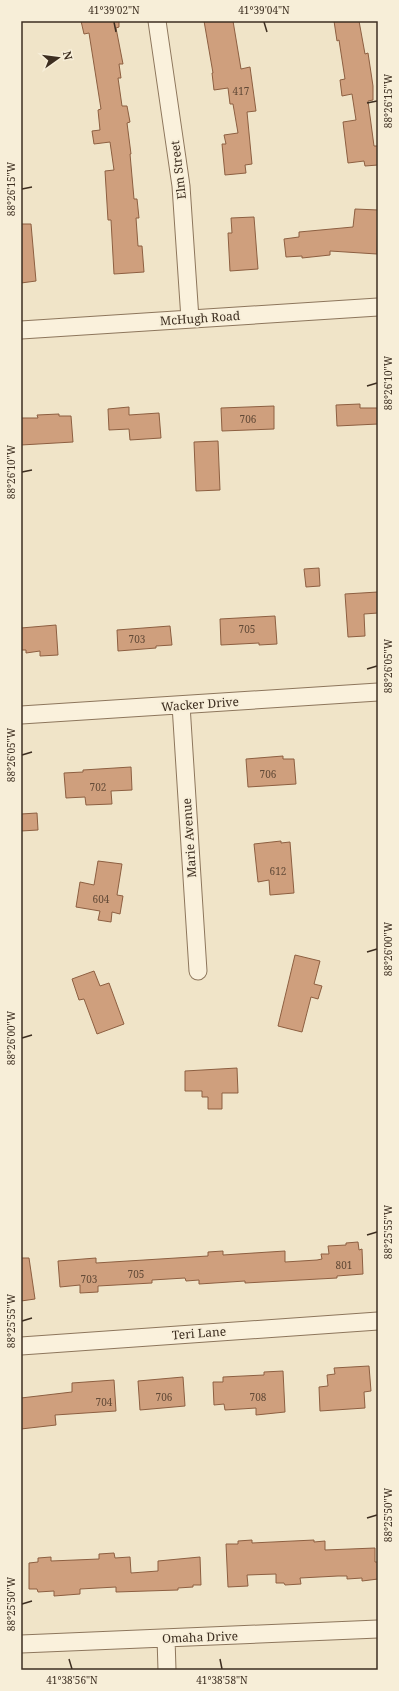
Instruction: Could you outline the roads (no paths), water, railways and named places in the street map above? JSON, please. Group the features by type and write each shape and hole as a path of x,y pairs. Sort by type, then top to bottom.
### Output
{"street":[{"name":"Elm Street","path":"157,21 181,186 190,319"},
{"name":"McHugh Road","path":"21,330 378,307"},
{"name":"Wacker Drive","path":"21,715 378,692"},
{"name":"Marie Avenue","path":"181,705 198,970"},
{"name":"Teri Lane","path":"21,1346 101,1339 378,1321"},
{"name":"Omaha Drive","path":"21,1644 378,1629"},
{"path":"166,1638 167,1670"}]}
